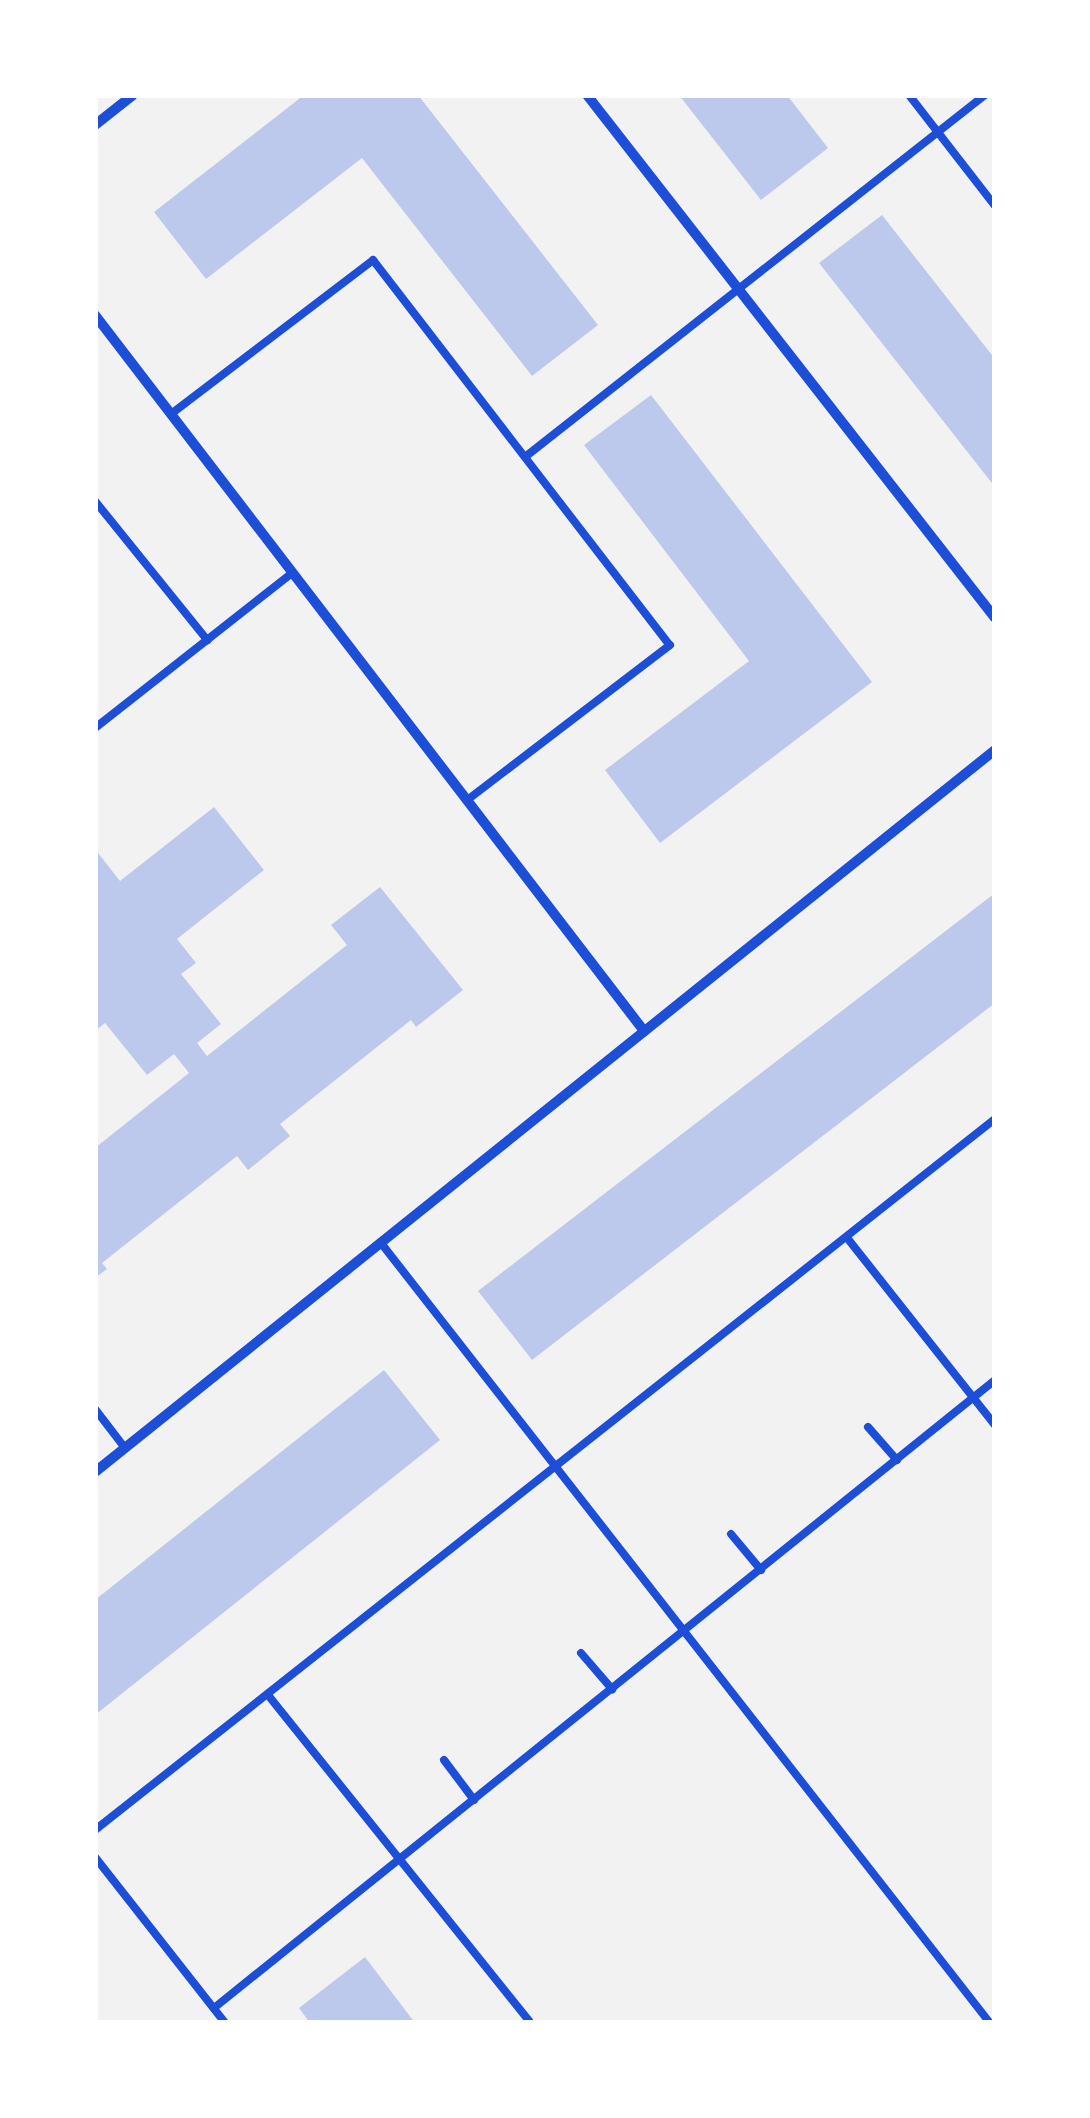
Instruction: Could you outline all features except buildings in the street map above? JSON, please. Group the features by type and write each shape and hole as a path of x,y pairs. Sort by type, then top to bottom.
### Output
{"street":[{"path":"95,125 133,95"},
{"path":"587,95 995,618"},
{"path":"95,315 644,1031"},
{"path":"95,1472 995,750"}],"lane":[{"path":"908,95 995,206"},
{"path":"525,456 986,95"},
{"path":"171,414 373,260 670,645 467,800"},
{"path":"95,501 207,640"},
{"path":"95,728 292,573"},
{"path":"95,1830 558,1470 995,1119"},
{"path":"848,1239 995,1425"},
{"path":"380,1243 990,2023"},
{"path":"214,2008 995,1380"},
{"path":"95,1409 125,1448"},
{"path":"868,1427 898,1460"},
{"path":"731,1534 760,1570"},
{"path":"581,1653 612,1689"},
{"path":"268,1695 531,2023"},
{"path":"444,1760 474,1800"},
{"path":"95,1858 225,2023"}]}
